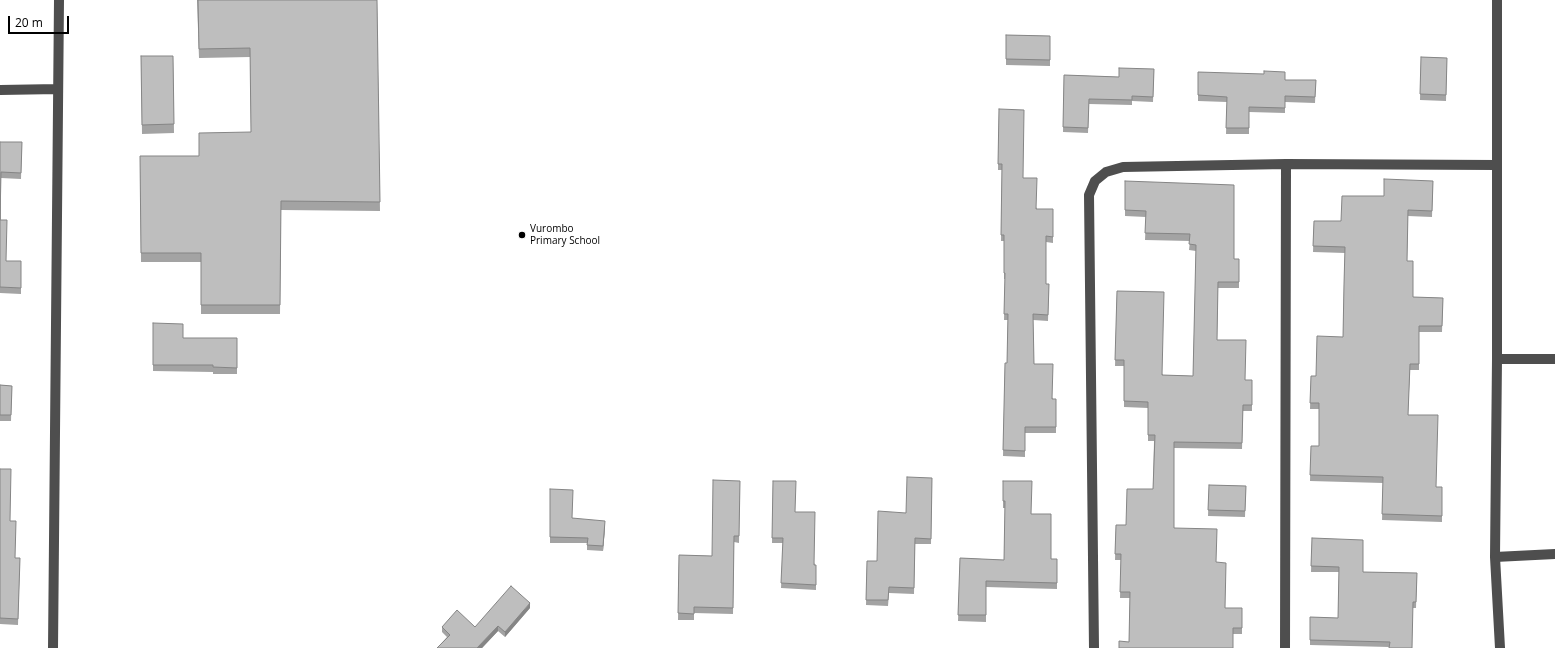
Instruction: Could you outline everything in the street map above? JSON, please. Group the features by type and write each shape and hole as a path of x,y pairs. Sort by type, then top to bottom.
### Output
{"street":[{"path":"53,648 59,0"},
{"path":"1497,0 1497,359 1495,557 1500,648"},
{"path":"0,90 58,89"},
{"path":"1094,648 1089,195 1095,181 1106,172 1123,167 1286,164 1497,165"},
{"path":"1285,648 1286,164"},
{"path":"1497,359 1555,359"},
{"path":"1495,557 1555,554"}],"building":[{"path":"198,0 377,0 380,202 281,201 280,305 201,305 201,253 141,253 140,156 199,156 199,133 251,132 250,48 199,49"},
{"path":"1006,35 1050,36 1050,60 1006,59"},
{"path":"141,56 173,56 174,124 142,125"},
{"path":"1421,57 1447,58 1446,95 1420,94"},
{"path":"1119,68 1154,69 1153,97 1132,96 1132,100 1089,99 1088,128 1063,127 1064,75 1119,77"},
{"path":"1264,71 1285,72 1285,80 1316,80 1315,97 1285,96 1285,108 1249,107 1249,128 1226,128 1227,97 1198,95 1198,72 1264,74"},
{"path":"999,109 1024,110 1023,178 1037,178 1036,209 1053,209 1053,237 1046,236 1046,284 1049,284 1048,315 1033,314 1034,364 1053,364 1052,399 1056,399 1056,427 1025,427 1025,451 1003,450 1008,314 1004,314 1004,235 1001,235 1002,164 998,164"},
{"path":"0,142 22,142 21,173 1,172 0,220"},
{"path":"1384,179 1433,181 1432,211 1408,210 1407,261 1413,261 1413,297 1443,298 1442,326 1419,326 1419,364 1410,364 1408,415 1438,415 1436,487 1442,487 1442,516 1382,514 1383,477 1310,475 1311,446 1319,446 1319,403 1310,403 1311,376 1316,376 1317,336 1343,337 1345,247 1313,246 1314,221 1341,221 1342,196 1384,196"},
{"path":"1125,181 1234,185 1234,259 1239,259 1239,282 1218,282 1217,340 1246,340 1245,380 1252,380 1252,405 1243,405 1242,443 1174,442 1174,528 1217,529 1216,562 1226,563 1225,608 1242,608 1242,628 1233,628 1233,648 1119,648 1119,641 1129,642 1130,592 1120,592 1121,554 1115,554 1116,525 1126,525 1127,489 1153,489 1155,435 1148,435 1148,402 1124,401 1124,360 1115,360 1117,291 1164,292 1162,375 1193,376 1196,245 1189,244 1190,234 1145,233 1146,211 1125,210"},
{"path":"0,220 7,220 6,261 21,261 21,288 0,287"},
{"path":"153,323 183,324 183,338 237,338 237,368 213,367 213,365 153,365"},
{"path":"0,385 12,386 11,415 0,415"},
{"path":"0,469 11,469 10,521 16,521 15,558 20,558 18,619 0,618"},
{"path":"907,477 932,478 931,539 915,538 914,588 889,587 888,600 866,600 867,561 877,561 878,511 906,513"},
{"path":"713,480 740,481 739,536 734,536 733,608 694,607 694,614 678,613 679,555 712,556"},
{"path":"773,481 796,481 795,512 815,512 814,565 816,565 816,585 781,583 783,538 772,538"},
{"path":"1003,481 1032,481 1031,514 1051,514 1051,559 1057,559 1057,583 986,581 986,615 958,615 960,558 1004,560 1005,501 1003,501"},
{"path":"1209,485 1246,486 1245,511 1208,510"},
{"path":"550,489 573,490 572,518 605,521 603,546 587,545 588,538 550,537"},
{"path":"1312,538 1363,540 1363,572 1417,573 1416,602 1413,602 1412,648 1389,648 1390,642 1310,640 1310,617 1338,618 1339,567 1311,566"},
{"path":"511,586 530,603 505,632 498,626 477,648 437,648 450,635 442,627 457,610 475,627"}],"place":[{"name":"Vurombo Primary School","path":"522,235"}]}
